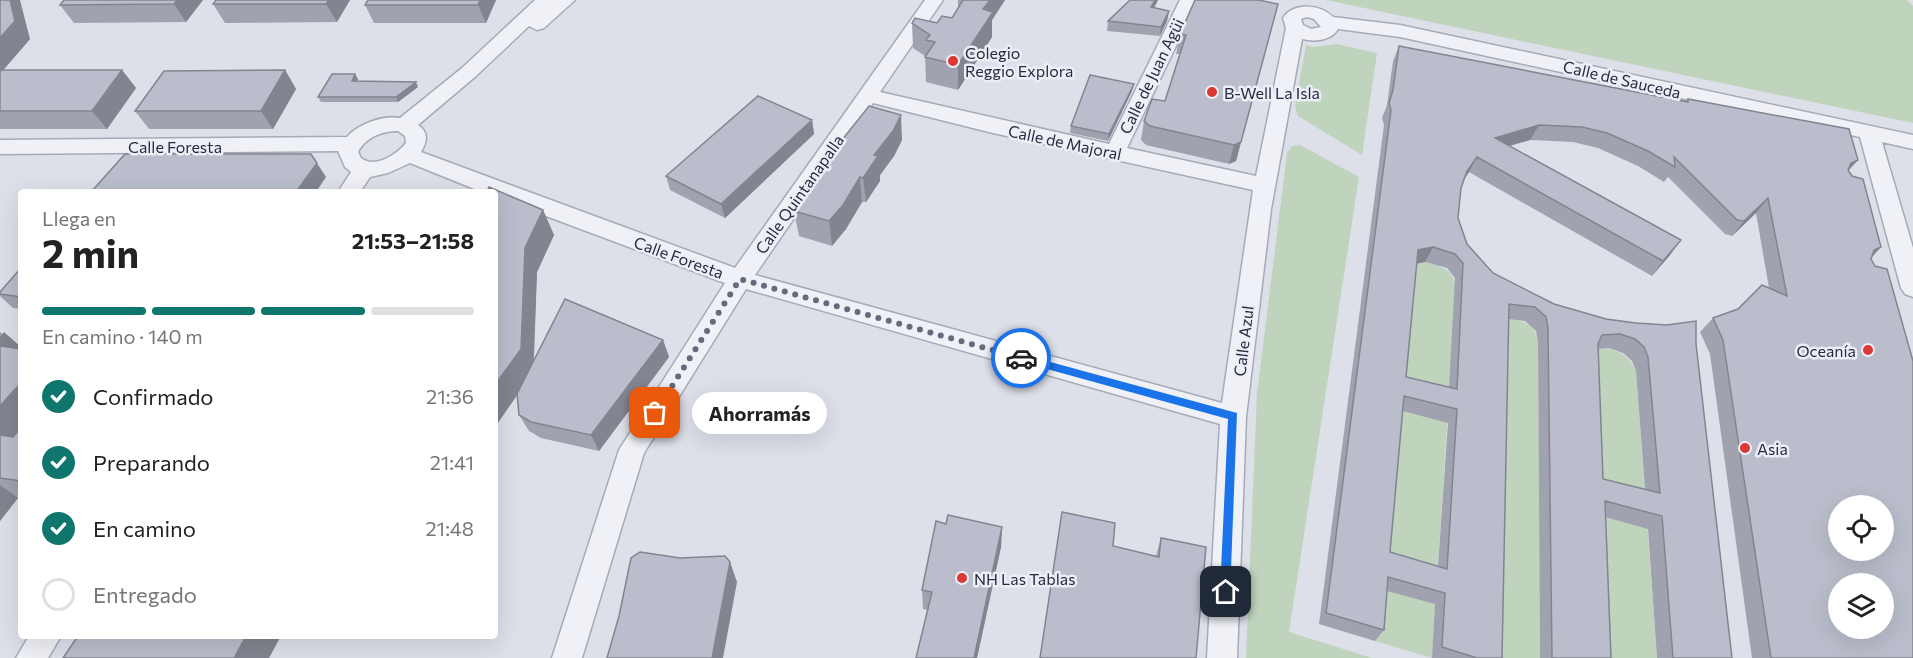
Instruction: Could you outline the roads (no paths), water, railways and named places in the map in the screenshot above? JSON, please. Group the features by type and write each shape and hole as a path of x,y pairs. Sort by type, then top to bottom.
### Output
{"street":[{"path":"404,126 469,72 546,0"},
{"path":"469,72 524,34 566,0"},
{"name":"Calle Quintanapalla","path":"567,658 632,450 740,279 934,0"},
{"name":"Calle de Juan Agüi","path":"1115,152 1189,0"},
{"path":"1278,6 1296,21"},
{"name":"Calle de Sauceda","path":"1296,21 1310,35 1320,34 1330,28 1330,22 1400,31 1913,142"},
{"name":"Calle Azul","path":"1222,658 1233,417 1264,184 1296,21"},
{"name":"Calle de Majoral","path":"868,95 993,126 1264,184"},
{"path":"395,124 404,126 415,132 417,137 417,143 409,155 388,167 364,169 354,165 349,159 348,152 351,144 365,132 395,124"},
{"path":"1869,132 1912,284"},
{"name":"Calle Foresta","path":"0,147 351,144"},
{"name":"Calle Foresta","path":"409,155 496,189"},
{"path":"351,189 364,169"},
{"path":"1863,188 1886,193"},
{"name":"Calle Foresta","path":"498,190 740,279 1233,417"},
{"path":"1886,275 1912,284"},
{"path":"31,658 44,639"}],"place":[{"name":"Colegio Reggio Explora","path":"953,61"},
{"name":"B-Well La Isla","path":"1212,92"},
{"name":"Oceanía","path":"1868,350"},
{"name":"Ahorramás","path":"655,413"},
{"name":"Asia","path":"1745,448"},
{"name":"NH Las Tablas","path":"962,578"}]}
